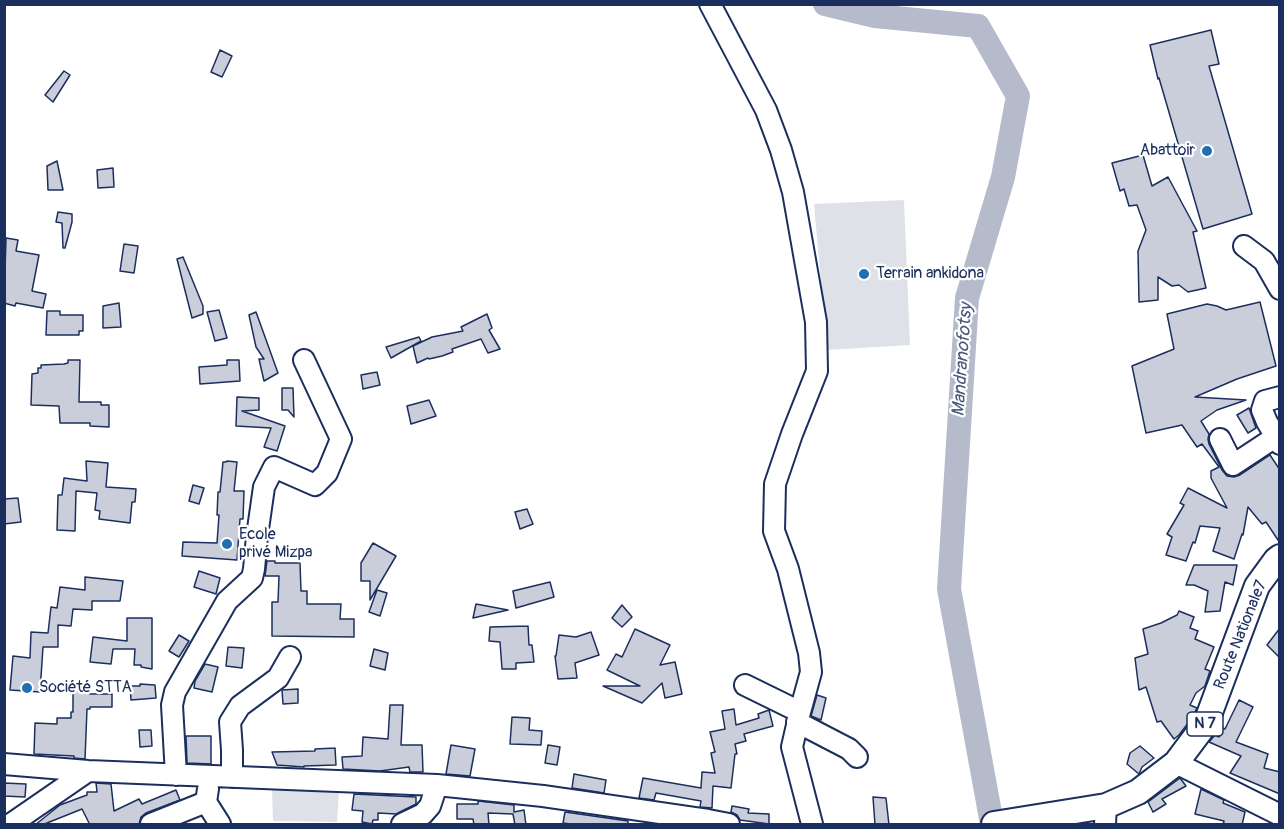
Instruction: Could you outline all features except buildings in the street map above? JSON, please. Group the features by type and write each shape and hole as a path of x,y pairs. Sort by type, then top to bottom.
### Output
{"main road":[{"name":"Route Nationale7","path":"994,825 1054,814 1106,815 1176,763 1206,723 1257,586 1280,557"}],"street":[{"path":"710,4 766,110 782,150 793,192 816,322 817,371 775,484 774,531 788,569 809,653 811,672 792,747 812,825"},
{"path":"1245,246 1264,261 1280,289"},
{"path":"176,776 172,705 175,692 227,601 252,578 264,487 274,467 315,485 327,473 341,439 304,360"},
{"path":"1220,439 1233,465 1278,438 1262,410 1264,401 1280,397"},
{"path":"232,777 230,722 240,706 278,678 290,657"},
{"path":"745,685 849,748 856,758"},
{"path":"1176,763 1280,815"},
{"path":"4,764 176,776 437,786 543,796 729,825"},
{"path":"12,825 88,771"},
{"path":"210,777 206,802 220,825"},
{"path":"402,825 423,814 430,806 437,786"},
{"path":"151,825 206,802"}],"shaded area":[{"name":"Terrain ankidona","path":"904,200 910,345 827,350 814,204"},
{"path":"272,788 339,788 337,822 273,821"}],"waterway":[{"name":"Mandranofotsy","path":"825,4 875,16 978,26 1018,96 1003,177 967,298 949,589 992,824"}],"place":[{"name":"Abattoir","path":"1207,151"},
{"name":"Terrain ankidona","path":"864,274"},
{"name":"Ecole privé Mizpa","path":"227,544"},
{"name":"Société STTA","path":"27,688"}]}
